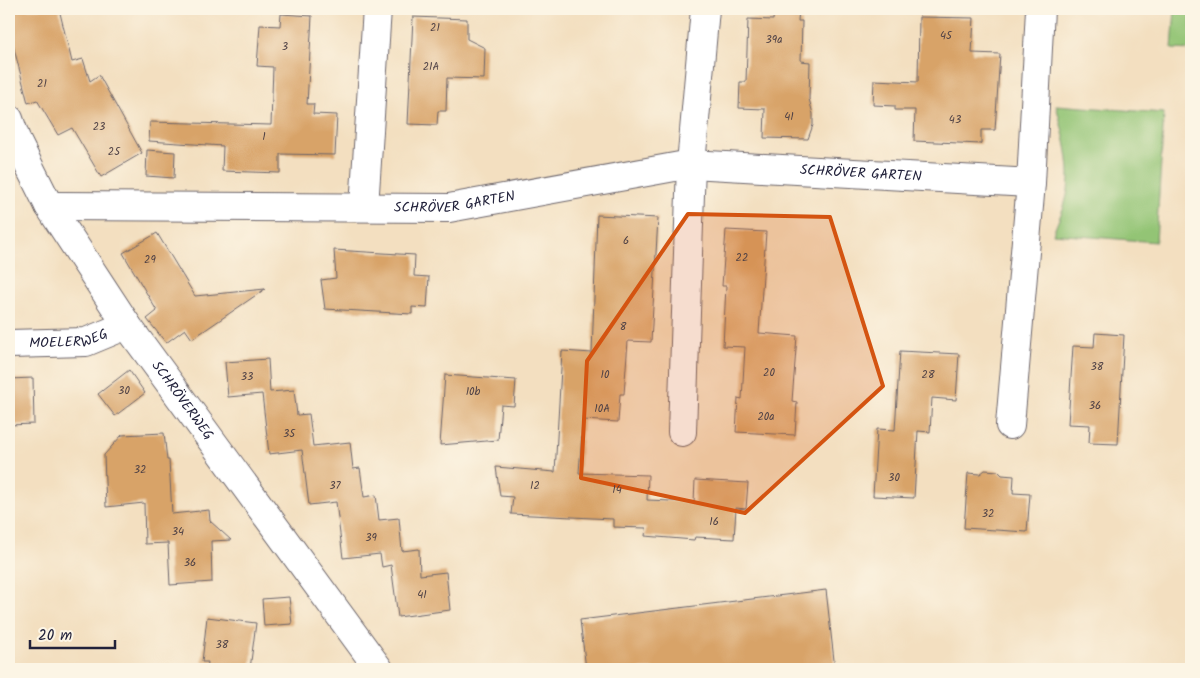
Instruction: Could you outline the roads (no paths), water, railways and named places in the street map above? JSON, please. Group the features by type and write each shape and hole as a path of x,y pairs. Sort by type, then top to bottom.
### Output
{"street":[{"path":"364,207 377,9"},
{"path":"682,432 691,164 704,9"},
{"path":"1010,425 1031,183 1040,9"},
{"name":"SCHRÖVERWEG","path":"9,119 16,142 49,206 127,325 379,669"},
{"name":"SCHRÖVER GARTEN","path":"49,206 449,208 691,164 1031,183"},
{"name":"MOELERWEG","path":"9,344 86,342 127,325"}]}
